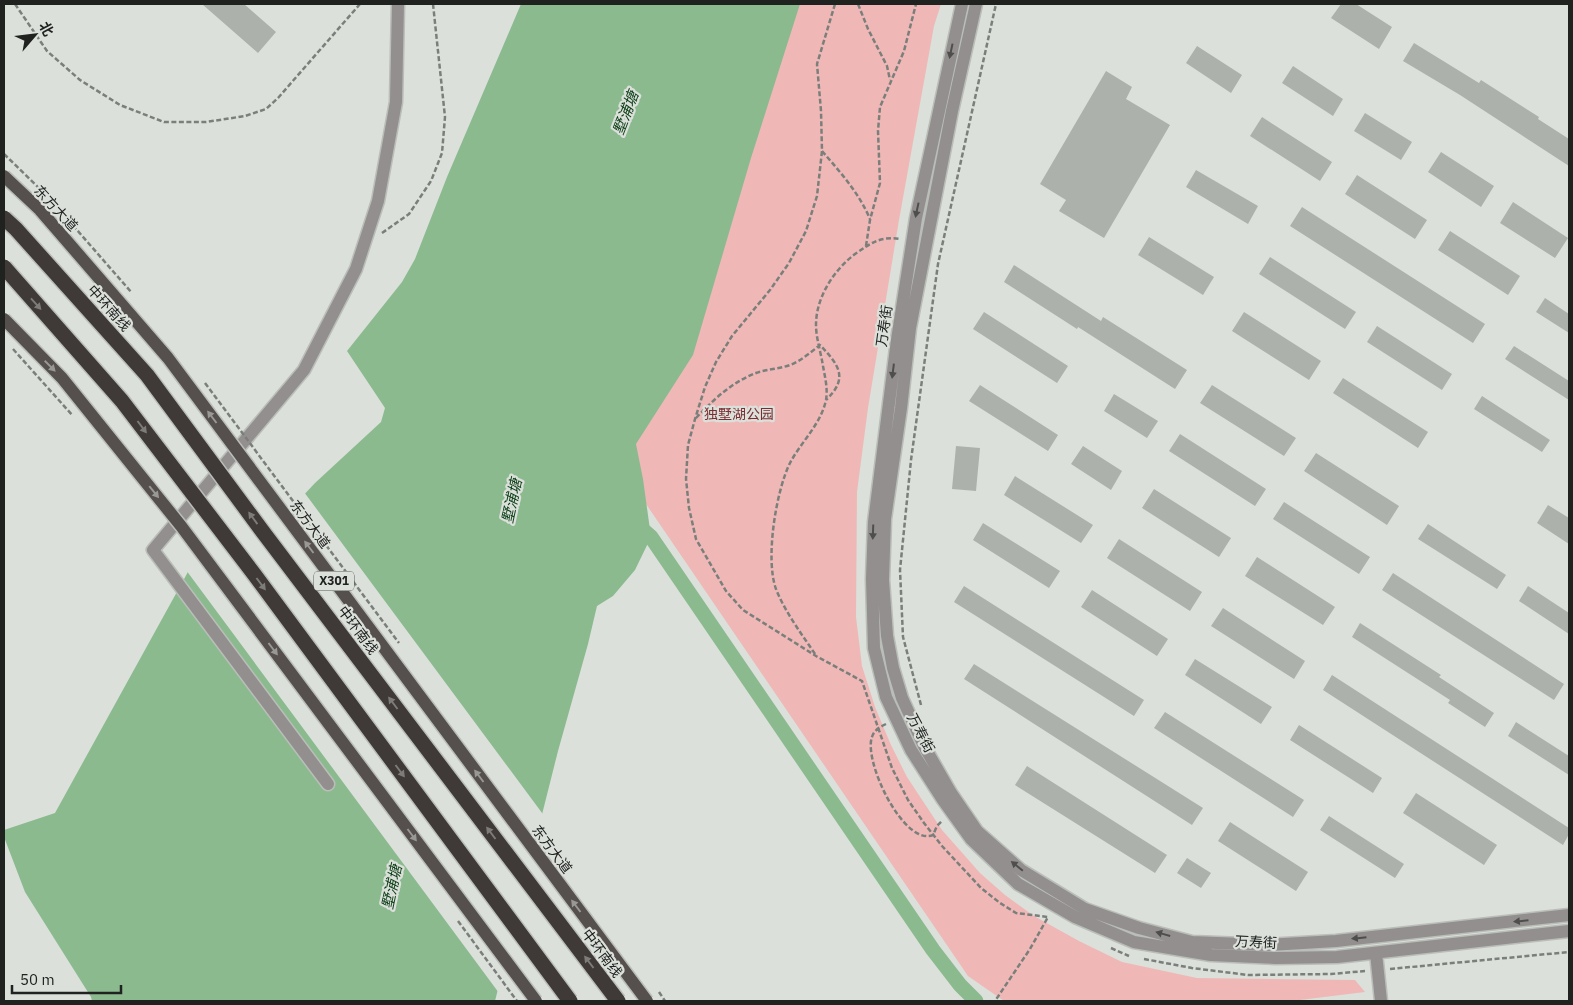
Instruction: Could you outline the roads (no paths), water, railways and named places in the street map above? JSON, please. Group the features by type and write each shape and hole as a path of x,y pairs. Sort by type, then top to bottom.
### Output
{"highway":[{"name":"中环南线","path":"4,218 16,228 147,375 618,1001"},
{"path":"4,267 122,401 254,574 570,1001"}],"main road":[{"name":"东方大道","path":"4,176 40,210 168,358 647,1001"},
{"path":"4,319 62,378 181,526 536,1001"}],"street":[{"path":"328,784 153,550 304,370 356,269 378,201 396,102 398,4"},
{"name":"万寿街","path":"962,4 912,241 897,340 874,522 872,579 874,648 886,697 911,750 943,800 971,839 1018,884 1075,917 1134,942 1211,955 1337,958 1569,931"},
{"name":"万寿街","path":"976,4 952,111 910,328 885,519 883,571 887,636 893,668 900,690 924,746 950,793 977,831 1021,870 1085,909 1139,928 1192,942 1268,946 1336,941 1569,915"},
{"path":"1376,953 1380,997"}],"water":[{"name":"墅浦塘","path":"521,4 800,4 751,158 693,355 636,444 651,537 635,570 613,596 597,606 558,751 495,1001 92,1001 25,892 4,837 4,830 55,813 205,541 251,612 304,574 285,515 315,483 381,422 385,408 347,351 402,282 415,259 447,177"}],"waterway":[{"path":"635,523 651,537 933,950 960,985 976,1001"}],"park label":[{"name":"独墅湖公园","path":"739,414"}]}
